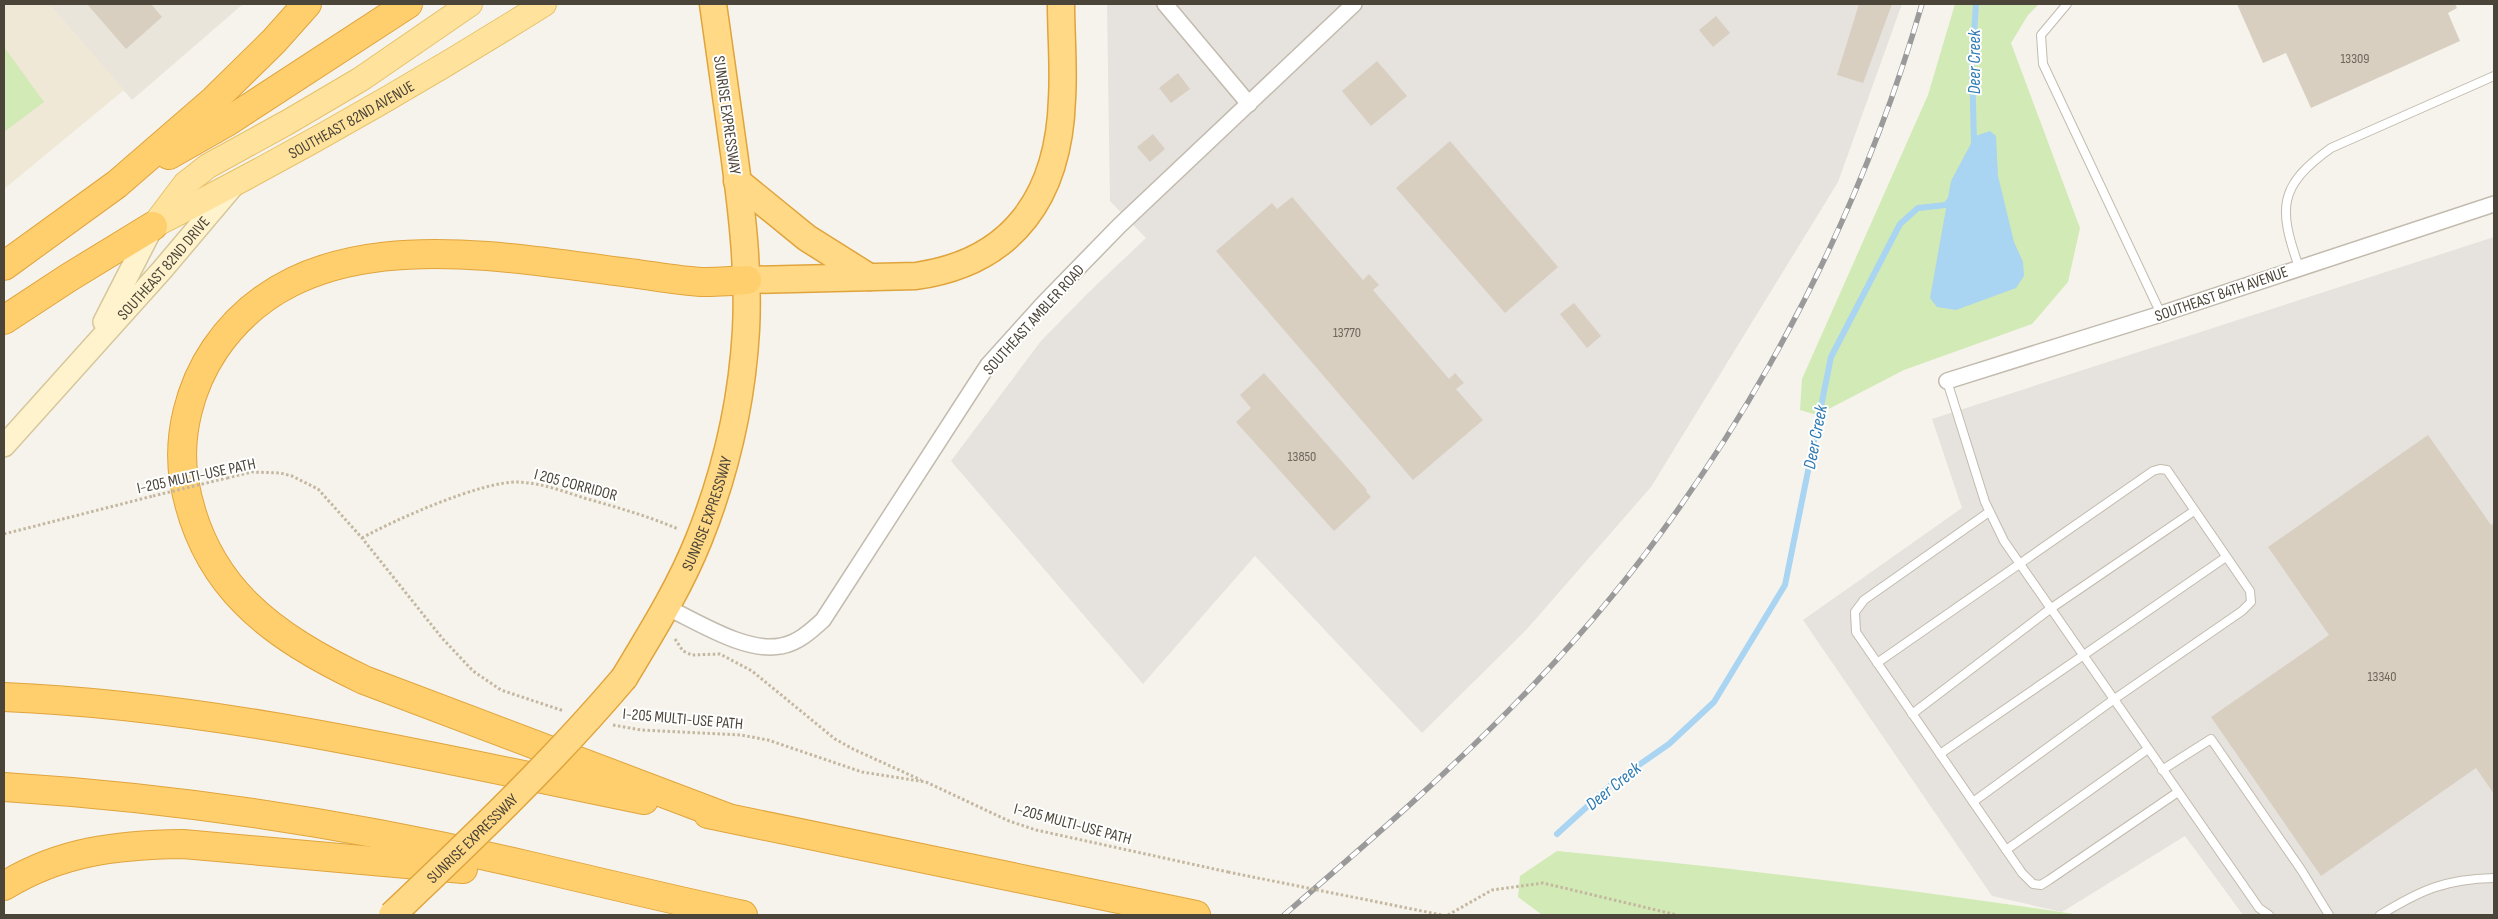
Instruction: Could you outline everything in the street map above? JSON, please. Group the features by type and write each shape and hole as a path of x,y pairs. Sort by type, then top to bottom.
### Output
{"highway":[{"path":"4,266 117,184 214,100 274,41 307,4"},
{"path":"117,184 227,122 408,4"},
{"name":"SUNRISE EXPRESSWAY","path":"392,915 515,798 580,730 624,678 668,608 699,539 714,498 733,426 746,330 747,280 737,181 714,4"},
{"path":"1042,4 1061,52"},
{"path":"726,817 364,680 294,644 252,611 235,591 206,548 187,496 182,449 184,427 193,392 208,360 227,334 250,310 282,288 336,266 375,258 440,253 488,256 701,282 916,276 961,266 997,245 1026,216 1046,182 1057,144 1062,98 1062,4"},
{"path":"737,181 807,238 869,277"},
{"path":"4,320 84,267 154,226"},
{"path":"4,697 74,700 236,720 332,736 1188,914"},
{"path":"4,787 59,790 212,807 438,847 526,865 586,881 743,915"},
{"path":"4,886 45,864 80,853 140,845 183,844 586,881"}],"main road":[{"path":"154,226 185,184 208,166 361,79 470,4"},
{"name":"SOUTHEAST 82ND AVENUE","path":"154,226 233,186 429,76 544,4"},
{"name":"SOUTHEAST 82ND DRIVE","path":"4,446 162,270 233,186"},
{"name":"SOUTHEAST 82ND DRIVE","path":"92,347 154,226"}],"street":[{"path":"1165,4 1249,104"},
{"name":"SOUTHEAST AMBLER ROAD","path":"668,608 754,646 781,646 806,635 823,620 988,365 1043,304 1119,226 1354,4"},
{"name":"SOUTHEAST 84TH AVENUE","path":"1947,381 2162,314 2298,267 2494,204"}],"lane":[{"path":"2067,4 2041,35 2043,64 2162,314"},
{"path":"2298,267 2289,239 2284,209 2292,186 2307,165 2331,148 2494,76"},
{"path":"1947,381 1989,512 2004,541 2259,908 2269,915"},
{"path":"1877,663 2154,471 2160,469 2167,470 2250,592 2251,602 2242,612 2113,700 1973,802"},
{"path":"1912,714 2050,609 2194,511"},
{"path":"1989,512 1864,600 1855,612 1856,632 2006,850 2033,884 2041,885 2178,792"},
{"path":"1940,754 2226,557"},
{"path":"2162,770 2211,739 2302,871 2328,915"},
{"path":"2006,850 2148,749"},
{"path":"2380,915 2414,894 2432,887 2466,878 2494,878"}],"path":[{"name":"I-205 MULTI-USE PATH","path":"4,534 252,472 292,476 307,482 318,490 362,538 437,632 478,675 514,696 570,712"},
{"name":"I 205 CORRIDOR","path":"362,538 394,521 473,492 491,486 517,482 553,488 653,518 699,539"},
{"path":"668,608 676,643 683,651 692,654 720,654 752,671 835,739 871,758 926,782"},
{"name":"I-205 MULTI-USE PATH","path":"608,723 641,730 741,735 768,740 862,772 926,782 1009,821 1036,830 1228,872 1442,915"},
{"path":"1448,915 1492,890 1543,883 1677,915"}],"shaded area":[{"path":"4,4 49,4 124,90 4,189"},
{"path":"49,4 243,4 132,100"},
{"path":"1107,4 1902,4 1838,182 1651,487 1527,629 1422,733 1255,556 1143,684 951,461 1041,341 1146,238 1110,201"},
{"path":"2494,237 2494,915 2243,915 2185,836 2062,912 1992,896 1803,620 1962,508 1932,419"}],"green space":[{"path":"1955,4 2039,4 2028,15 2011,43 2080,228 2068,282 2032,324 1904,370 1817,415 1800,410 1802,379 1928,95"},
{"path":"4,47 44,102 4,132"},
{"path":"1557,851 1819,879 2080,915 1541,914 1518,897 1520,876"}],"water":[{"path":"1990,131 1996,136 1998,176 2014,242 2023,262 2024,276 2016,288 1956,310 1937,307 1930,298 1951,181 1975,136"}],"building":[{"path":"87,4 151,4 162,17 126,49"},
{"path":"1859,4 1892,4 1863,83 1837,75"},
{"path":"2237,4 2455,4 2457,8 2448,13 2460,41 2311,108 2286,53 2263,63"},
{"path":"1716,16 1730,33 1713,47 1699,30"},
{"path":"1377,61 1407,96 1371,126 1342,91"},
{"path":"1178,73 1190,89 1171,103 1159,88"},
{"path":"1153,134 1165,149 1150,162 1137,147"},
{"path":"1450,141 1558,267 1505,313 1396,188"},
{"path":"1292,197 1363,280 1369,274 1379,285 1373,290 1449,379 1455,373 1464,383 1456,389 1483,420 1413,480 1216,251 1272,203 1277,209"},
{"path":"1574,303 1601,336 1587,348 1560,314"},
{"path":"1264,373 1367,490 1371,497 1334,531 1236,422 1251,408 1240,395"},
{"path":"2428,435 2491,525 2494,523 2494,794 2476,768 2321,876 2211,717 2329,635 2268,547"}],"waterway":[{"name":"Deer Creek","path":"1974,144 1972,62 1976,4"},
{"name":"Deer Creek","path":"1557,834 1613,783 1669,744 1714,702 1785,585 1831,357 1900,224 1918,208 1946,205 1951,199"}],"railway":[{"path":"1284,915 1414,801 1508,711 1603,607 1663,530 1719,449 1770,364 1816,277 1857,188 1892,96 1922,4"}]}
